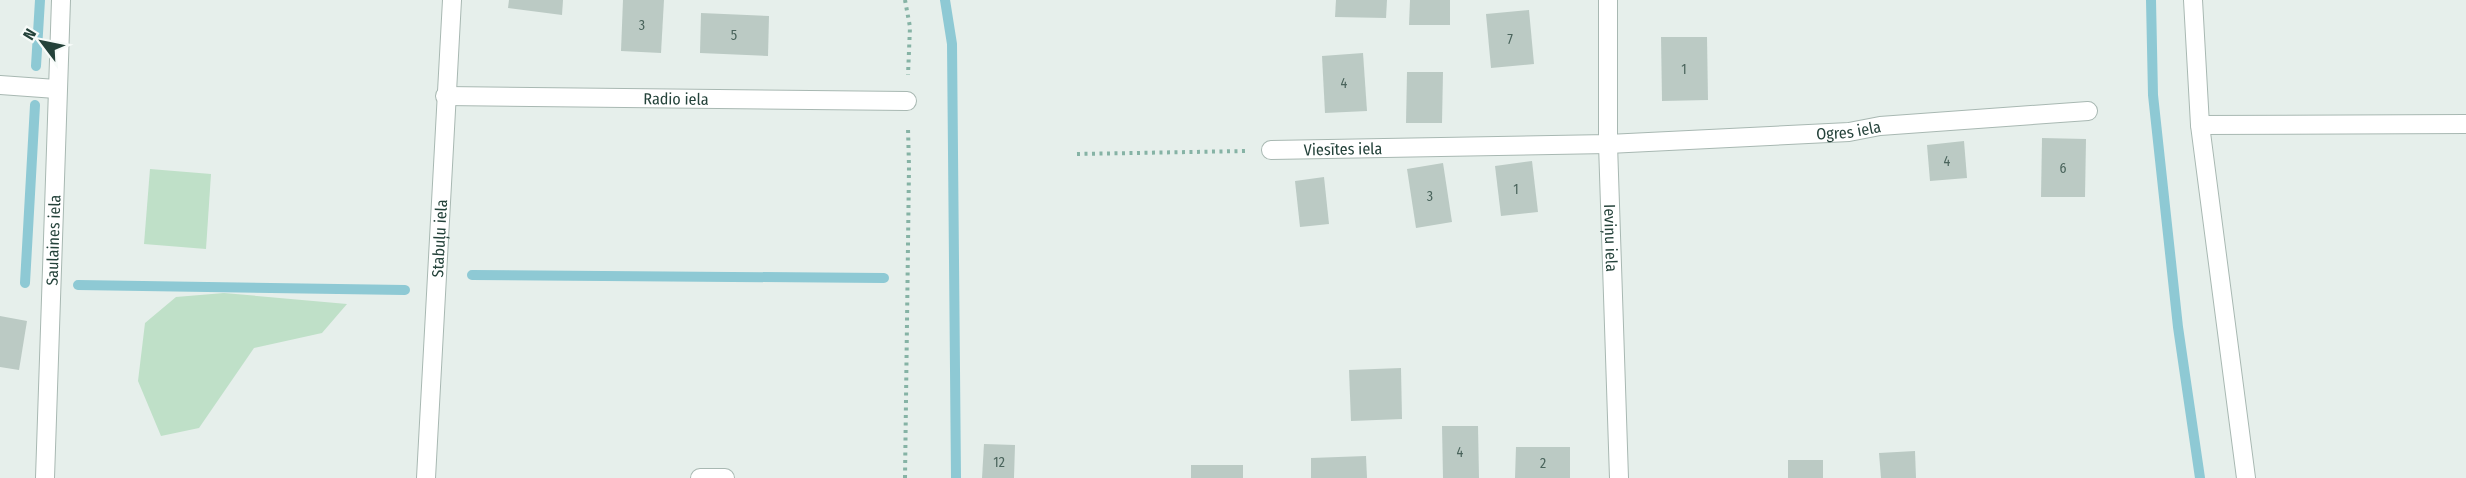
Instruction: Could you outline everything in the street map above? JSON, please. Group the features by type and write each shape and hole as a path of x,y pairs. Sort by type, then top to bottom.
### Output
{"street":[{"name":"Saulaines iela","path":"45,478 48,438 56,89 61,0"},
{"name":"Stabuļu iela","path":"426,478 452,0"},
{"name":"Ieviņu iela","path":"1608,0 1608,144 1619,478"},
{"path":"2193,0 2200,125 2246,478"},
{"path":"0,85 56,89"},
{"name":"Radio iela","path":"445,96 907,101"},
{"name":"Ogres iela","path":"1608,144 1849,132 1880,126 2088,111"},
{"path":"2200,125 2466,124"},
{"name":"Viesītes iela","path":"1271,150 1608,144"},
{"path":"700,478 725,478"}],"path":[{"path":"905,0 910,27 907,101 909,167 905,478"},
{"path":"1077,154 1271,150"}],"green space":[{"path":"150,169 211,174 206,249 144,244"},
{"path":"224,293 347,304 322,333 254,348 199,428 161,436 138,381 145,323 176,297"}],"building":[{"path":"509,0 563,0 562,15 508,8"},
{"path":"623,0 664,0 661,53 621,51"},
{"path":"1336,0 1387,0 1386,18 1335,17"},
{"path":"1410,0 1450,0 1450,25 1409,25"},
{"path":"1529,10 1534,64 1491,68 1486,14"},
{"path":"701,13 769,16 768,56 700,53"},
{"path":"1661,37 1707,37 1708,100 1662,101"},
{"path":"1363,53 1367,111 1325,113 1322,56"},
{"path":"1407,72 1443,72 1442,123 1406,123"},
{"path":"2042,138 2086,139 2085,197 2041,197"},
{"path":"1964,141 1967,178 1930,181 1927,145"},
{"path":"1532,161 1538,212 1501,216 1495,166"},
{"path":"1443,163 1452,222 1416,228 1407,169"},
{"path":"1324,177 1329,224 1300,227 1295,181"},
{"path":"0,316 27,321 19,370 0,367"},
{"path":"1401,368 1402,419 1351,421 1349,370"},
{"path":"1442,426 1478,426 1479,478 1443,478"},
{"path":"984,444 1015,445 1014,478 982,478"},
{"path":"1516,447 1570,447 1570,478 1515,478"},
{"path":"1915,451 1916,478 1881,478 1879,453"},
{"path":"1366,456 1367,478 1311,478 1311,458"},
{"path":"1788,460 1823,460 1823,478 1788,478"},
{"path":"1191,465 1243,465 1243,478 1191,478"}],"waterway":[{"path":"36,66 40,0"},
{"path":"945,0 952,44 956,478"},
{"path":"2151,0 2153,95 2178,327 2200,478"},
{"path":"25,283 35,105"},
{"path":"472,275 884,278"},
{"path":"78,285 405,290"}]}
